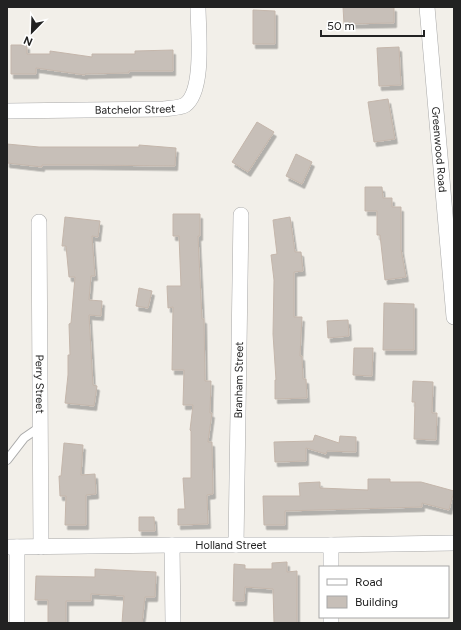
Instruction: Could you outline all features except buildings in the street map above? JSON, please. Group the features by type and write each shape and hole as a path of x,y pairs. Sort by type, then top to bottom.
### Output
{"street":[{"name":"Batchelor Street","path":"7,111 164,109 185,105 195,92 199,54 198,7"},
{"name":"Greenwood Road","path":"427,7 452,271 454,316"},
{"name":"Branham Street","path":"236,544 241,215"},
{"name":"Perry Street","path":"39,222 41,547"},
{"name":"Holland Street","path":"12,547 172,544 331,545 454,543"},
{"path":"172,544 173,623"},
{"path":"331,545 331,566"},
{"path":"12,547 17,623"}],"lane":[{"path":"7,460 24,438 40,427"}]}
